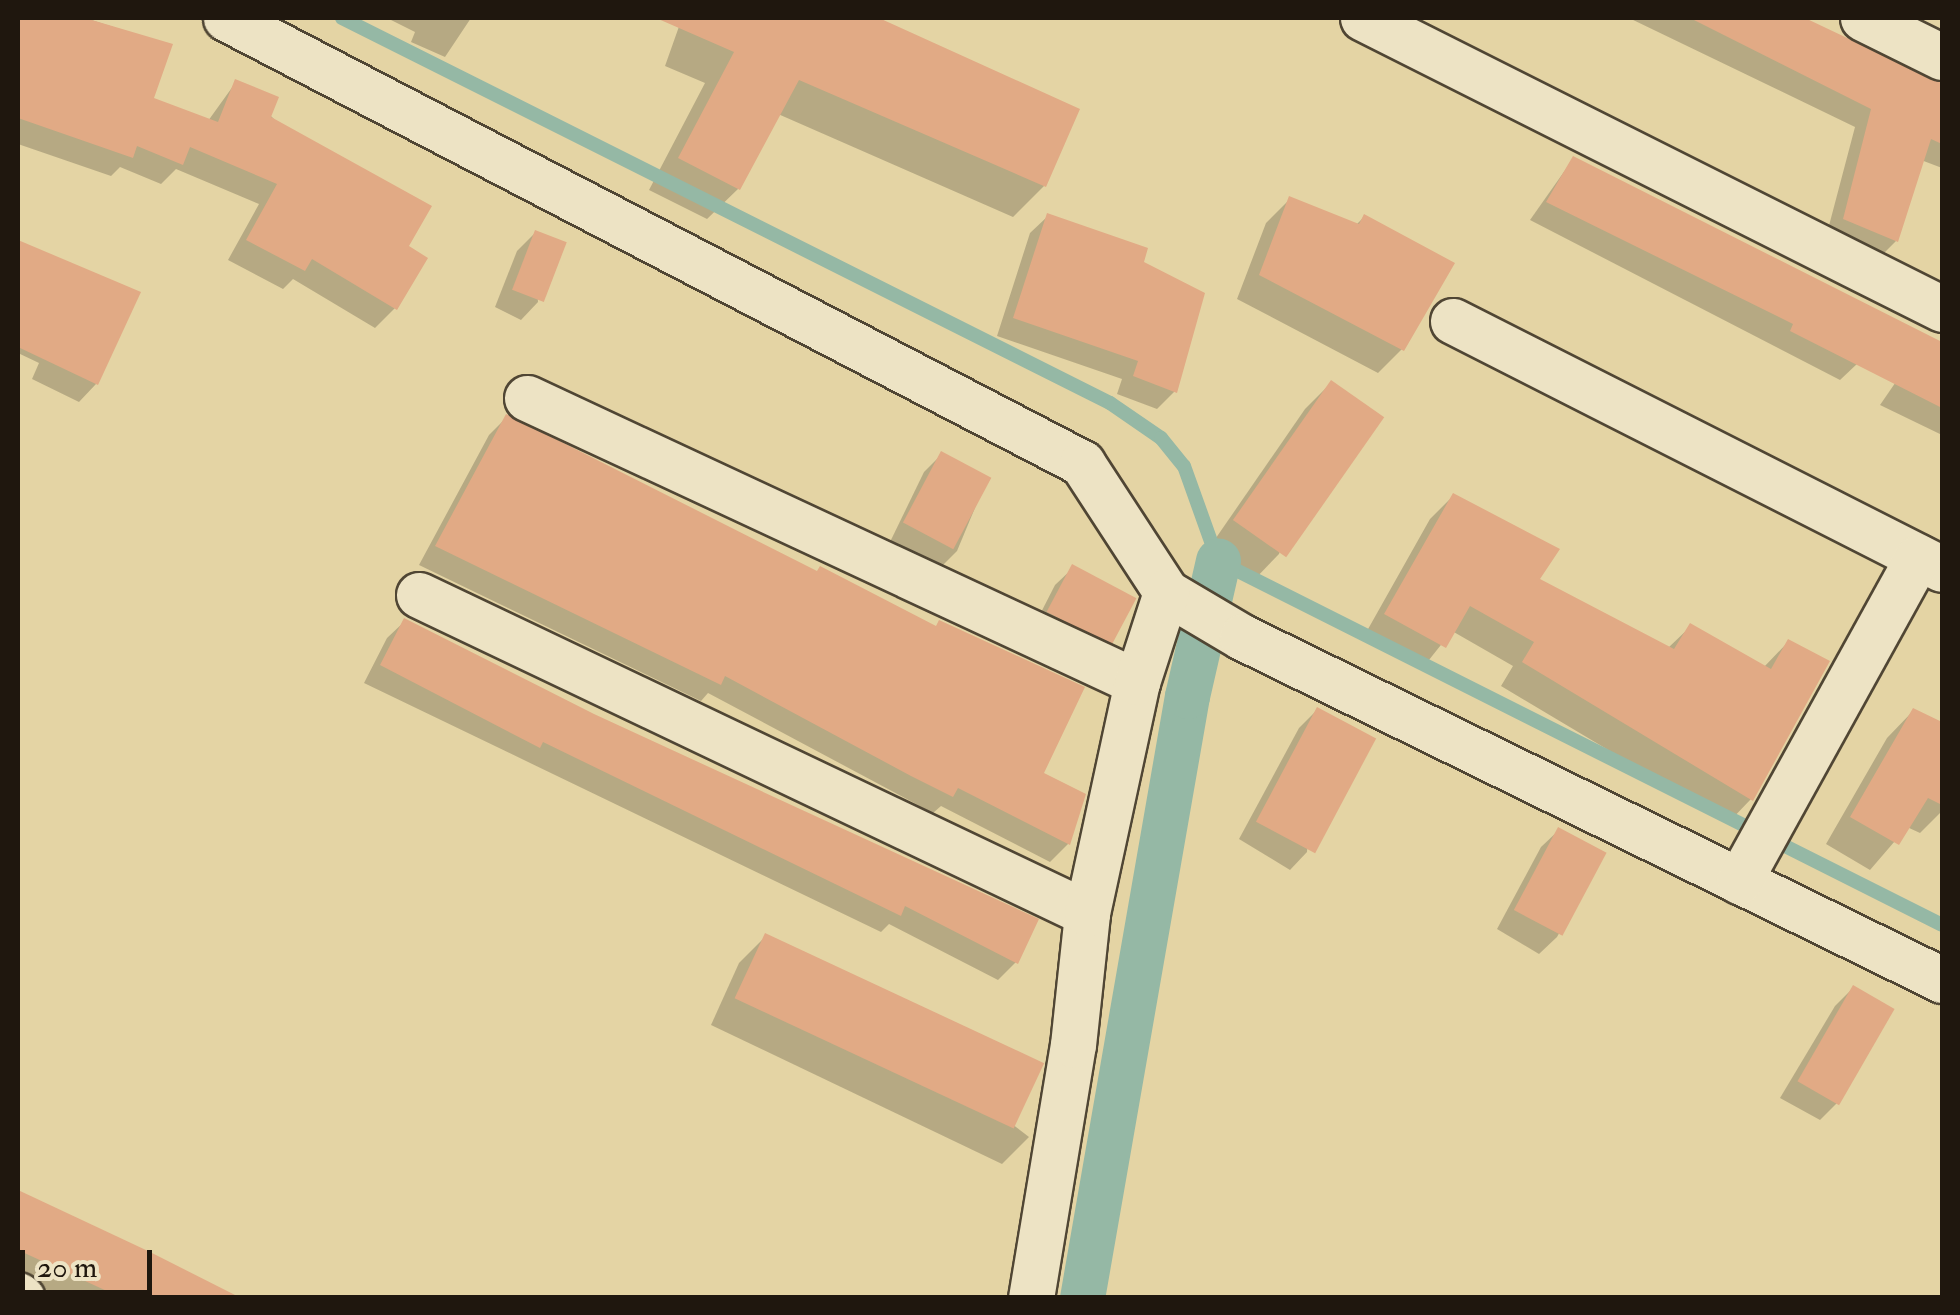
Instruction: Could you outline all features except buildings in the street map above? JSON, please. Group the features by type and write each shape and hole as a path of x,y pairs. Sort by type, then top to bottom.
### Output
{"street":[{"path":"226,18 1082,463 1180,600 1242,637 1752,859 1942,980"},
{"path":"1363,18 1942,309"},
{"path":"1863,18 1942,56"},
{"path":"1453,321 1930,563 1752,859"},
{"path":"527,398 1138,682"},
{"path":"419,595 1087,914"},
{"path":"1031,1298 1087,914 1138,682 1180,600"}],"waterway":[{"path":"342,18 1110,403 1161,438 1184,466 1218,561 1942,925"},
{"path":"1082,1298 1187,696 1218,561"}]}
